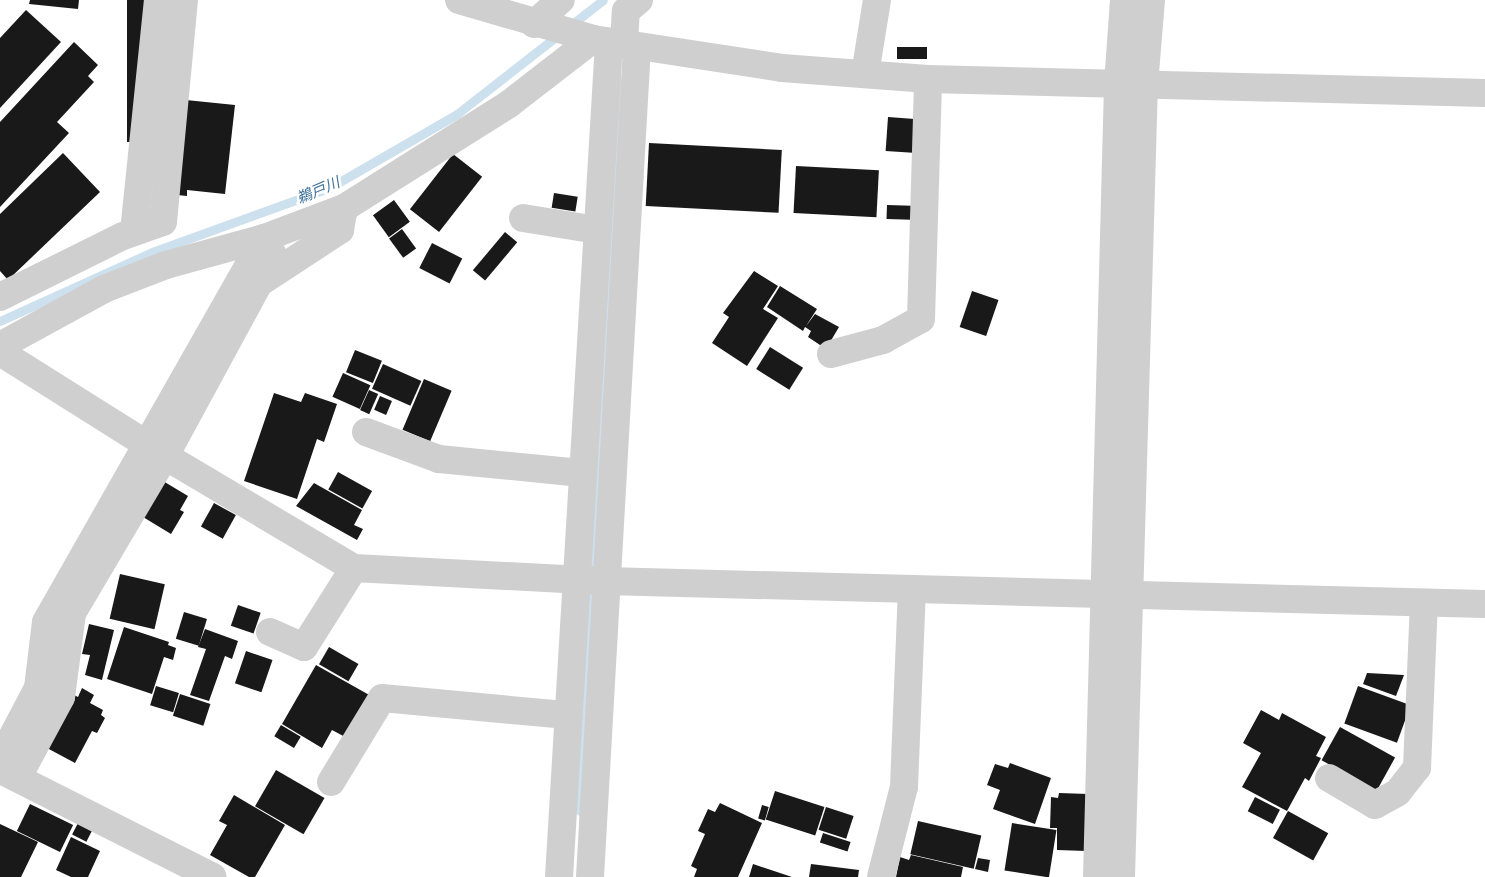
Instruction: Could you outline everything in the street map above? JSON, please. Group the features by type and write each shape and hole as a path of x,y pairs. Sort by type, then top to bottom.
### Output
{"street":[{"path":"134,232 158,0"},
{"path":"0,297 134,232 162,222 184,0"},
{"path":"459,0 540,26 609,42 782,68 928,79 1485,94"},
{"path":"540,26 561,0"},
{"path":"558,877 581,473 609,42 626,11 639,0"},
{"path":"864,74 876,0"},
{"path":"1121,877 1118,596 1131,84 1124,0"},
{"path":"1131,84 1150,0"},
{"path":"609,42 344,208 264,238 166,265 104,289 1,354 156,450 354,568 606,581 912,591 1485,604"},
{"path":"590,877 606,581 609,42"},
{"path":"831,354 883,340 921,319 928,79"},
{"path":"214,877 5,772 38,688 46,622 156,450 259,283 340,230 344,208"},
{"path":"523,218 597,230"},
{"path":"264,238 281,269"},
{"path":"156,450 264,238"},
{"path":"366,432 439,459 581,473"},
{"path":"270,632 304,647 354,568"},
{"path":"881,877 904,787 912,591"},
{"path":"1096,877 1118,596"},
{"path":"1329,778 1375,805 1398,792 1417,768 1424,603"},
{"path":"331,782 382,698 568,715"}],"building":[{"path":"30,0 79,0 78,9 29,4"},
{"path":"127,0 148,0 148,142 127,142"},
{"path":"26,10 61,42 0,108 0,38"},
{"path":"74,42 98,65 88,76 94,82 57,122 69,133 0,207 0,122"},
{"path":"897,47 927,47 927,59 897,59"},
{"path":"186,100 235,105 225,194 187,190 187,196 177,195"},
{"path":"888,117 915,119 913,153 886,151"},
{"path":"649,143 782,150 779,213 646,206"},
{"path":"63,153 100,192 8,280 0,271 0,214"},
{"path":"453,154 482,177 439,232 410,209"},
{"path":"796,166 879,170 876,217 794,213"},
{"path":"554,193 578,197 575,212 552,208"},
{"path":"394,200 410,222 389,237 373,215"},
{"path":"887,205 912,206 911,220 887,219"},
{"path":"402,229 416,248 403,258 389,238"},
{"path":"505,232 517,242 485,281 473,270"},
{"path":"432,243 462,258 450,283 419,268"},
{"path":"754,271 778,286 763,309 778,318 747,366 712,343 729,317 723,313"},
{"path":"780,286 817,309 806,326 815,314 839,327 826,349 808,337 811,331 805,327 803,331 767,307"},
{"path":"972,291 998,300 986,336 960,327"},
{"path":"770,347 803,368 789,390 756,369"},
{"path":"355,350 382,361 373,383 346,372"},
{"path":"383,364 421,381 410,406 372,389"},
{"path":"343,373 370,385 360,409 332,397"},
{"path":"424,379 452,391 430,441 403,430"},
{"path":"369,390 378,394 369,414 360,410"},
{"path":"274,393 301,402 305,393 337,404 324,442 317,439 297,499 244,481"},
{"path":"380,396 392,401 386,415 374,410"},
{"path":"338,472 372,491 362,508 328,489"},
{"path":"163,481 188,496 180,510 184,512 171,534 143,517"},
{"path":"314,483 362,510 354,525 363,529 357,540 296,506"},
{"path":"214,503 236,515 223,539 201,527"},
{"path":"120,574 165,584 154,629 110,619"},
{"path":"238,605 261,613 254,634 231,626"},
{"path":"184,612 207,619 199,646 176,639"},
{"path":"89,624 114,630 102,680 85,675 90,655 82,654"},
{"path":"124,627 169,642 168,645 176,648 173,660 164,657 152,694 107,679"},
{"path":"205,629 238,641 232,659 225,656 209,701 190,695 206,649 198,647"},
{"path":"329,647 358,664 348,681 319,664"},
{"path":"246,651 272,660 261,692 235,683"},
{"path":"316,665 371,696 347,738 332,730 322,748 282,724"},
{"path":"1367,673 1404,675 1396,696 1363,684"},
{"path":"156,686 179,693 173,712 150,705"},
{"path":"1358,686 1411,705 1397,743 1344,724"},
{"path":"82,688 94,695 90,703 103,710 101,715 105,718 97,733 92,731 75,763 47,748 74,695 78,697"},
{"path":"180,694 210,704 203,726 173,716"},
{"path":"1261,710 1279,720 1282,713 1326,737 1316,756 1321,758 1309,781 1305,778 1287,811 1242,787 1261,753 1243,743"},
{"path":"281,725 301,737 294,748 274,736"},
{"path":"1340,727 1395,758 1377,791 1322,760"},
{"path":"1010,763 1051,778 1035,824 993,809 1000,790 987,785 995,764 1008,768"},
{"path":"276,770 324,798 303,834 255,806"},
{"path":"775,791 824,807 815,836 766,820"},
{"path":"1059,793 1088,794 1086,851 1057,850 1057,828 1050,828 1051,797 1058,798"},
{"path":"234,795 285,825 255,877 249,877 210,855 227,825 219,821"},
{"path":"1255,797 1280,810 1273,824 1248,811"},
{"path":"720,803 762,823 738,877 694,877 697,869 691,866 705,834 698,831 708,809 715,812"},
{"path":"30,804 73,825 60,852 17,831"},
{"path":"762,805 769,807 765,820 758,818"},
{"path":"826,807 854,816 846,839 819,830"},
{"path":"1288,811 1328,833 1313,860 1273,838"},
{"path":"918,821 981,836 974,869 910,854"},
{"path":"78,823 92,830 86,842 72,835"},
{"path":"1012,823 1056,830 1049,877 1004,870"},
{"path":"0,824 38,842 21,877 0,877"},
{"path":"823,833 851,842 847,851 820,843"},
{"path":"71,837 100,851 88,877 71,877 56,870"},
{"path":"911,855 963,867 961,877 896,877 900,857 909,860"},
{"path":"978,858 990,860 988,872 975,869"},
{"path":"753,864 792,877 749,877"},
{"path":"811,864 859,870 858,877 809,877"}],"waterway":[{"name":"鵜戸川","path":"0,321 152,252 329,188 457,114 603,0"},
{"path":"592,569 620,85"},
{"path":"580,811 591,592"}]}
